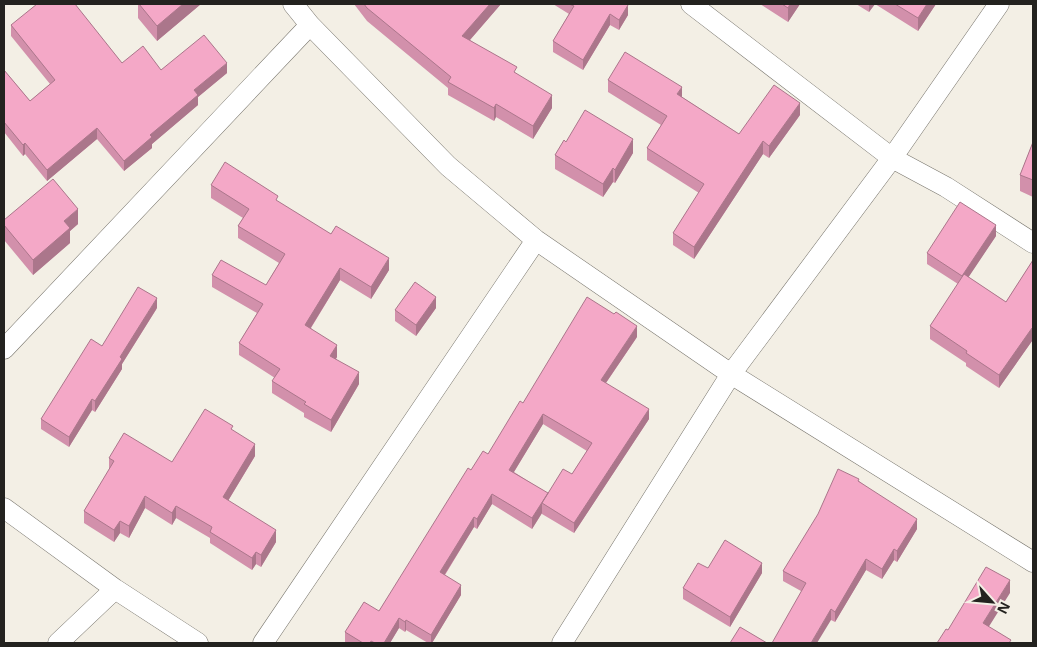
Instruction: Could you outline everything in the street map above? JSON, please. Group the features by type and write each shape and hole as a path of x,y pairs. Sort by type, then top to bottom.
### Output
{"street":[{"path":"293,4 310,25 448,166 536,240 731,374 1033,562"},
{"path":"691,4 892,158 946,188 1033,243"},
{"path":"562,643 731,374 892,158 999,4"},
{"path":"4,349 310,25"},
{"path":"263,643 536,240"},
{"path":"4,508 115,589 198,643"},
{"path":"58,643 115,589"}],"building":[{"path":"37,4 75,4 122,63 143,46 161,70 204,35 227,63 194,90 198,95 150,135 152,137 124,161 97,128 47,170 25,143 23,145 4,122 4,70 30,101 55,80 11,25"},
{"path":"139,4 183,4 157,26"},
{"path":"364,4 490,4 462,36 517,67 514,72 552,95 533,126 496,104 494,108 448,82 451,77"},
{"path":"569,4 628,5 619,20 610,14 583,60 553,41 574,6"},
{"path":"782,4 790,4 788,8"},
{"path":"895,4 927,4 918,18"},
{"path":"625,52 682,87 677,94 739,134 774,85 800,103 769,146 763,141 694,247 673,233 704,184 647,148 667,116 608,80"},
{"path":"585,110 633,139 615,170 613,168 603,184 555,155 564,140 566,142"},
{"path":"1033,142 1033,180 1020,175"},
{"path":"225,162 278,196 276,200 331,234 336,226 389,258 371,287 340,268 305,325 337,345 330,356 359,372 331,420 304,404 306,402 272,381 280,369 239,343 263,304 212,275 221,260 266,285 285,254 238,226 249,209 211,185"},
{"path":"53,179 78,209 64,221 70,228 33,260 4,225 4,220"},
{"path":"960,202 996,225 962,276 927,253"},
{"path":"1033,260 1033,329 999,375 930,326 964,274 1006,302"},
{"path":"415,282 436,297 416,325 395,310"},
{"path":"138,287 157,298 120,357 122,359 95,401 92,399 69,437 41,419 91,339 102,346"},
{"path":"587,297 614,314 616,312 637,326 601,380 649,409 574,523 542,503 563,469 572,474 592,443 543,414 509,470 548,493 532,518 492,494 477,519 474,517 440,572 461,585 431,635 406,620 405,622 399,618 384,643 371,641 370,643 363,643 345,632 364,602 379,611 468,468 471,470 483,451 488,454 520,401 523,403"},
{"path":"205,409 233,426 231,429 255,444 223,497 276,530 261,555 256,552 252,558 210,532 212,527 176,506 172,513 145,496 129,526 120,521 114,530 84,511 114,461 109,458 124,433 172,462"},
{"path":"838,469 859,479 858,481 917,519 897,551 894,549 882,569 866,559 835,612 831,609 811,643 772,643 806,583 783,571 818,514"},
{"path":"725,540 762,563 730,617 683,588 698,563 708,568"},
{"path":"986,567 1010,580 983,623 1011,640 1009,643 937,643 946,629 948,630"},
{"path":"740,627 767,643 730,643"}]}
